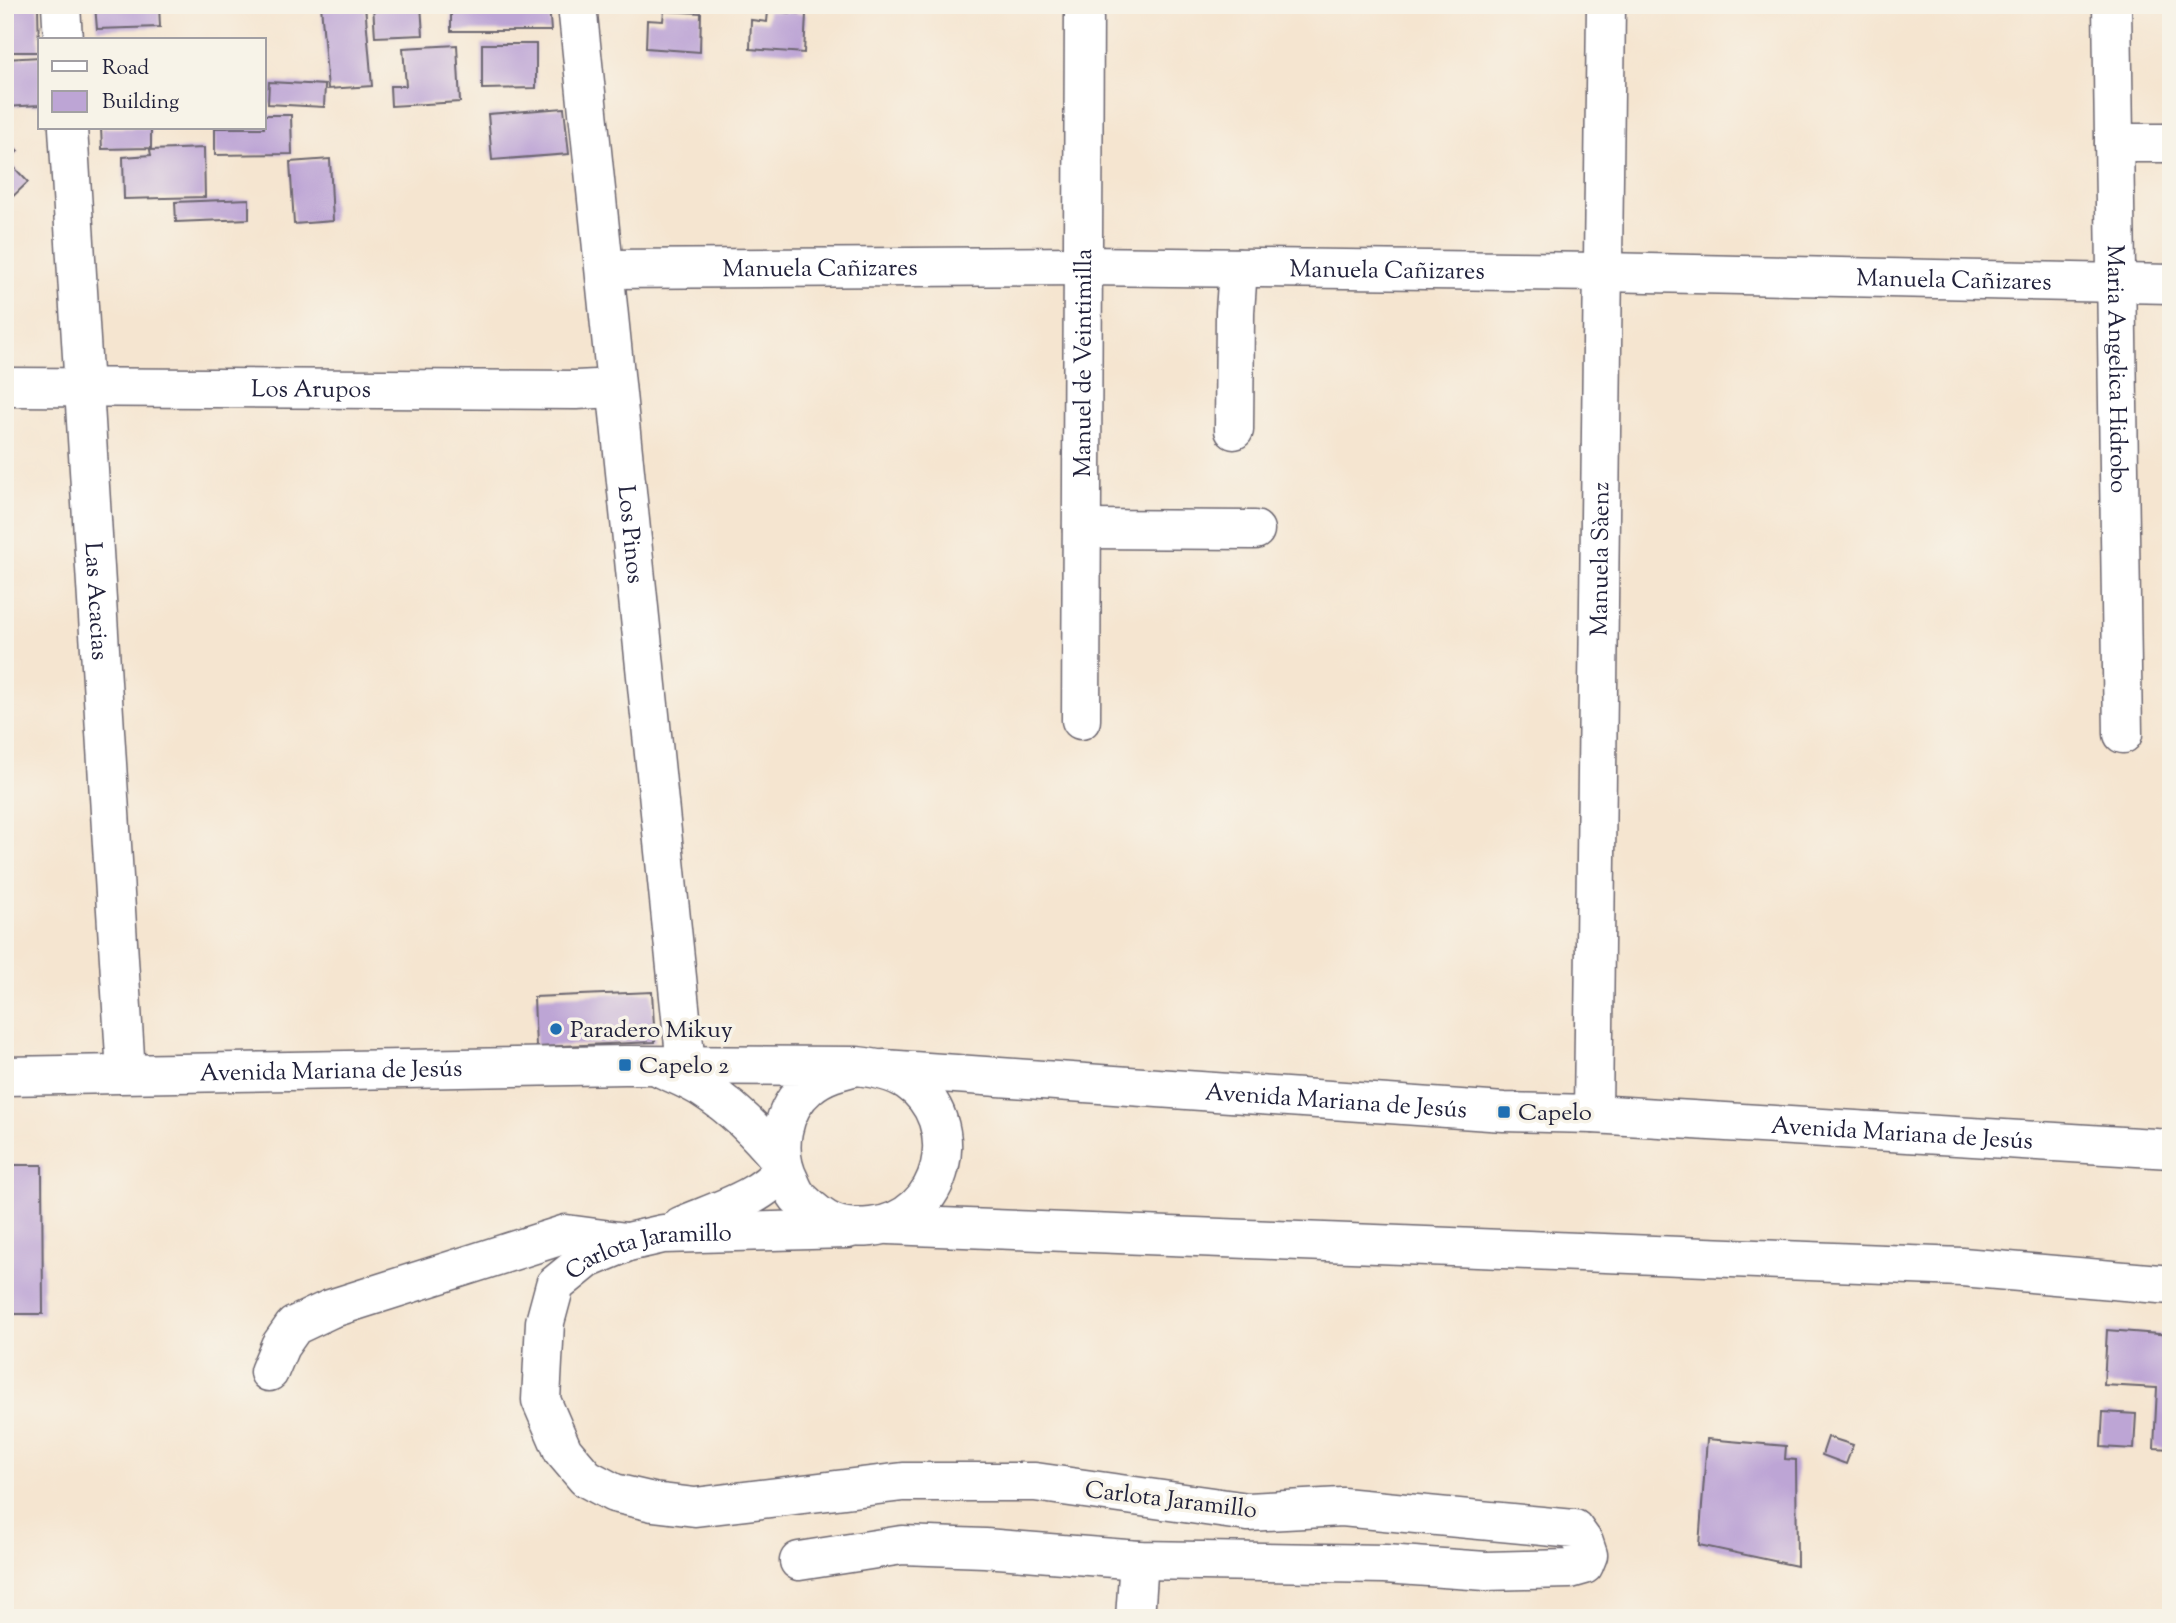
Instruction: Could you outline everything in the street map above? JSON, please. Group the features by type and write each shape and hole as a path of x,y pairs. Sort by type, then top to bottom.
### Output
{"street":[{"path":"61,5 63,38"},
{"name":"Los Pinos","path":"577,5 616,388 671,1065"},
{"name":"Manuel de Veintimilla","path":"1081,720 1084,5"},
{"name":"Manuela Sàenz","path":"1593,1114 1606,5"},
{"name":"Maria Angelica Hidrobo","path":"2112,5 2123,734"},
{"name":"Las Acacias","path":"68,130 126,1073"},
{"path":"2114,143 2171,143"},
{"name":"Manuela Cañizares","path":"605,269 1083,266 1602,272 2171,284"},
{"path":"1234,430 1238,268"},
{"name":"Los Arupos","path":"5,387 616,388"},
{"path":"1082,529 1255,530"},
{"name":"Avenida Mariana de Jesús","path":"5,1076 671,1065 869,1067 1504,1112 1593,1114 2171,1149"},
{"name":"Avenida Mariana de Jesús","path":"671,1065 737,1113 762,1138 782,1165"},
{"path":"269,1372 279,1346 294,1326 330,1309 566,1234 646,1238 765,1188 778,1177 782,1165 781,1133 791,1108 808,1087 831,1072 869,1067 908,1081 929,1102 941,1130 942,1159 933,1188 915,1211 889,1225"},
{"path":"782,1165 797,1197 820,1218 848,1229 889,1225 1962,1268 2171,1285"},
{"name":"Carlota Jaramillo","path":"799,1561 902,1545 985,1548 1139,1560 1385,1564 1486,1571 1570,1569 1584,1564 1588,1555 1584,1543 1574,1529 1342,1507 1248,1512 1035,1482 903,1482 695,1507 653,1503 614,1493 586,1478 563,1451 541,1400 545,1322 555,1285 587,1259 646,1238 848,1229"},
{"path":"1135,1618 1139,1560"}],"building":[{"path":"5,5 38,5 38,52 5,52"},
{"path":"95,5 159,5 160,27 97,29"},
{"path":"321,5 365,5 372,86 328,89"},
{"path":"373,5 421,5 423,35 375,37"},
{"path":"451,5 549,5 551,31 451,31"},
{"path":"664,11 701,13 700,52 646,48 647,20 663,21"},
{"path":"768,11 806,14 804,53 750,49 751,20 767,22"},
{"path":"482,44 536,44 536,88 482,89"},
{"path":"457,45 460,102 391,106 390,86 406,86 403,48"},
{"path":"38,57 38,105 5,107 5,59"},
{"path":"269,82 325,85 324,107 268,104"},
{"path":"564,108 569,154 492,160 488,114"},
{"path":"266,115 291,115 292,154 215,155 215,130 266,130"},
{"path":"101,130 151,130 151,148 102,149"},
{"path":"5,137 18,151 8,161 28,182 5,204"},
{"path":"204,148 205,197 124,199 123,157 151,155 150,150"},
{"path":"330,159 333,221 294,224 290,162"},
{"path":"249,199 249,219 176,222 175,202"},
{"path":"652,992 655,1042 536,1047 534,997"},
{"path":"5,1165 42,1165 43,1314 5,1314"},
{"path":"2107,1330 2171,1335 2171,1449 2154,1448 2157,1388 2104,1385"},
{"path":"2103,1412 2136,1414 2134,1449 2101,1447"},
{"path":"1828,1437 1853,1445 1846,1464 1822,1455"},
{"path":"1707,1439 1786,1446 1785,1459 1796,1460 1797,1566 1699,1545"}],"place":[{"name":"Paradero Mikuy","path":"556,1029"},
{"name":"Capelo 2","path":"625,1065"},
{"name":"Capelo","path":"1504,1112"}]}
